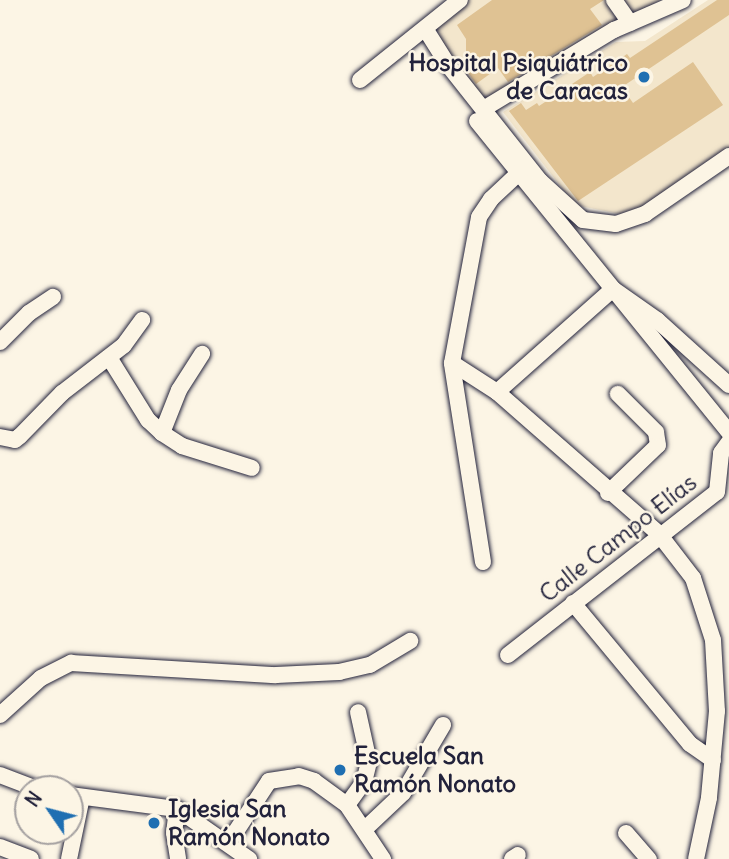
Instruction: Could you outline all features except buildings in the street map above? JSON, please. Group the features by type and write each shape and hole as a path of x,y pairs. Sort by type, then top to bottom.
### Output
{"street":[{"path":"360,80 426,30 460,0"},
{"path":"614,0 630,23"},
{"path":"481,115 630,23 683,0"},
{"path":"426,30 520,172 729,432"},
{"path":"481,115 558,201 583,220 600,225 645,214 729,156"},
{"path":"483,562 452,363 479,217 491,199 520,172"},
{"path":"613,289 657,320 729,385"},
{"path":"497,392 613,289"},
{"path":"0,342 29,313 53,298"},
{"path":"0,437 15,440 62,393 110,359 142,320"},
{"path":"162,433 179,390 202,354"},
{"path":"110,359 148,420 162,433 182,446 252,468"},
{"path":"452,363 497,392 608,493 659,534 693,578 713,640 717,711 713,760 695,859"},
{"path":"608,493 658,445 656,432 618,394"},
{"name":"Calle Campo Elías","path":"508,655 659,534 717,492 721,453 729,442"},
{"path":"573,603 690,744 713,760"},
{"path":"0,715 41,678 71,663 276,676 339,672 370,665 410,641"},
{"path":"347,805 363,782 369,762 358,712"},
{"path":"366,828 384,816 403,793 443,725"},
{"path":"229,842 276,777 314,781 347,805 366,828 366,836 383,859"},
{"path":"84,797 177,809 229,842 249,859"},
{"path":"177,809 174,833 178,859"},
{"path":"626,833 649,859"},
{"path":"0,847 31,859"}],"shaded area":[{"path":"462,0 660,0 487,100 452,65 434,22"},
{"name":"Hospital Psiquiátrico de Caracas","path":"708,0 729,0 729,153 678,189 625,215 575,205 503,112 616,42 645,41"}],"place":[{"name":"Hospital Psiquiátrico de Caracas","path":"644,77"},
{"name":"Escuela San Ramón Nonato","path":"340,770"},
{"name":"Iglesia San Ramón Nonato","path":"154,823"}]}
